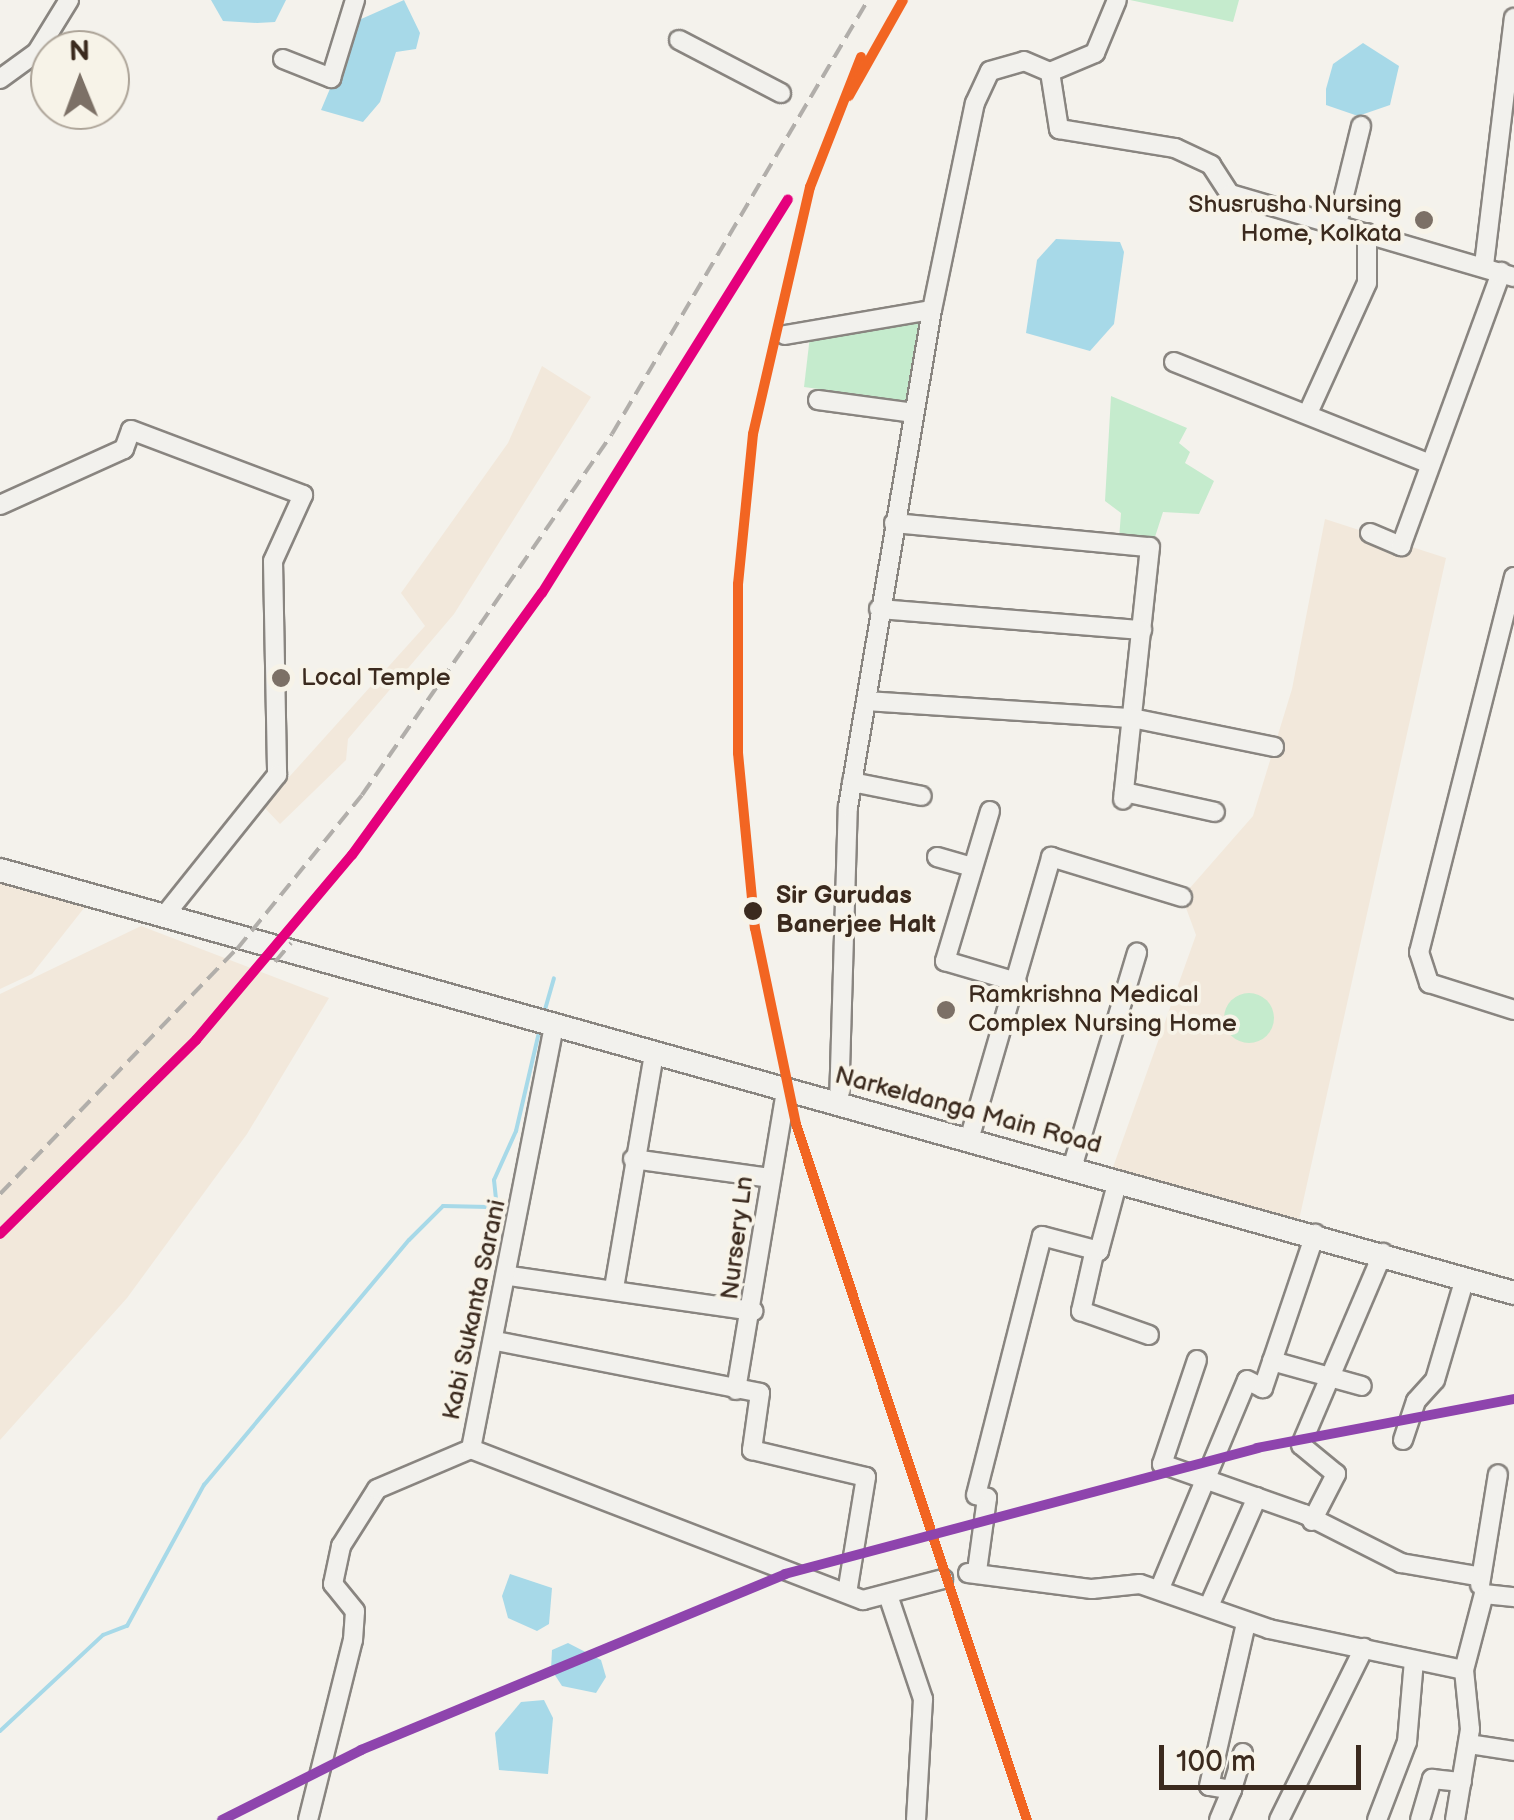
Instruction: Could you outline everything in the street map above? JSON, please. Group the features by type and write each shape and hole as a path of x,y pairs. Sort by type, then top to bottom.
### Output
{"main road":[{"path":"0,870 164,916"},
{"name":"Narkeldanga Main Road","path":"164,916 654,1055 1315,1234 1514,1293"}],"street":[{"path":"0,79 37,52 69,0"},
{"path":"282,60 331,78 355,0"},
{"path":"839,1104 852,782 932,310 982,84 1008,62 1050,72 1095,53 1118,0"},
{"path":"1370,534 1401,546 1500,271 1514,18"},
{"path":"679,40 781,93"},
{"path":"1050,72 1058,129 1175,148 1211,166 1230,194 1500,271"},
{"path":"1337,224 1361,126"},
{"path":"1308,414 1367,283 1367,233"},
{"path":"785,335 932,310"},
{"path":"1174,362 1430,464"},
{"path":"818,400 914,413"},
{"path":"0,505 124,450 131,430 302,496 273,562 277,775 164,916"},
{"path":"894,524 1150,546 1123,796 1215,812"},
{"path":"1514,577 1418,952 1429,984 1514,1010"},
{"path":"880,609 1142,630"},
{"path":"1495,660 1514,666"},
{"path":"866,701 1132,718 1274,747"},
{"path":"852,782 922,796"},
{"path":"990,811 945,961 1016,982"},
{"path":"937,857 973,867"},
{"path":"968,1140 1050,857 1182,896"},
{"path":"1072,1168 1137,953"},
{"name":"Kabi Sukanta Sarani","path":"308,1820 353,1640 355,1611 333,1584 342,1546 377,1488 470,1449 510,1276 554,1026"},
{"path":"614,1288 654,1055"},
{"name":"Nursery Ln","path":"736,1390 754,1311 770,1178 786,1091"},
{"path":"634,1158 770,1178"},
{"path":"1118,1180 1095,1249 1081,1312 1149,1334"},
{"path":"1160,1588 1246,1380 1263,1388 1315,1234"},
{"path":"1095,1249 1042,1236 976,1495 987,1498 973,1572 1092,1589 1160,1588 1246,1623 1464,1670"},
{"path":"1312,1521 1336,1474 1301,1446 1325,1375 1383,1253"},
{"path":"510,1276 754,1311"},
{"path":"1403,1440 1416,1401 1435,1380 1466,1278"},
{"path":"496,1341 760,1393 752,1450 866,1477 847,1593"},
{"path":"1197,1360 1162,1464 1256,1497 1402,1563 1476,1576"},
{"path":"1272,1361 1362,1386"},
{"path":"470,1449 847,1593 889,1598 943,1580"},
{"path":"1455,1820 1468,1744 1464,1670 1484,1594 1476,1576 1498,1474"},
{"path":"1208,1606 1256,1497"},
{"path":"1484,1594 1514,1597"},
{"path":"889,1598 923,1698 916,1820"},
{"path":"1232,1790 1206,1778 1246,1623"},
{"path":"1279,1820 1364,1648"},
{"path":"1377,1820 1407,1742 1414,1661"},
{"path":"1468,1744 1514,1751"},
{"path":"1219,1820 1243,1754"},
{"path":"1420,1820 1432,1779 1462,1782"}],"shaded area":[{"path":"542,366 591,397 454,614 348,739 346,760 280,824 263,806 425,626 401,593 508,443"},
{"path":"1325,519 1446,558 1297,1229 1107,1184 1196,935 1182,897 1253,816 1292,689"},
{"path":"0,879 88,903 32,974 0,989"},
{"path":"141,926 329,998 247,1134 127,1298 0,1440 0,994"}],"green space":[{"path":"1130,0 1239,0 1233,22"},
{"path":"921,314 907,401 804,387 810,336"},
{"path":"1111,396 1187,428 1179,443 1190,452 1185,463 1214,481 1199,514 1163,512 1154,540 1119,539 1121,513 1105,501"},
{"path":"1249,993 1267,1000 1274,1018 1267,1036 1249,1043 1231,1036 1224,1018 1231,1000"}],"water":[{"path":"211,0 286,0 275,22 257,23 223,21"},
{"path":"404,0 420,33 416,49 396,52 380,102 363,122 321,110 359,20"},
{"path":"1363,43 1399,66 1390,105 1358,116 1326,105 1326,89 1333,64"},
{"path":"1056,239 1120,242 1124,252 1114,324 1090,351 1026,333 1037,260"},
{"path":"510,1574 552,1588 549,1624 537,1631 508,1618 502,1596"},
{"path":"568,1643 601,1660 606,1677 596,1693 562,1686 551,1669 552,1650"},
{"path":"544,1700 553,1718 548,1774 499,1770 495,1733 521,1702"}],"waterway":[{"path":"544,1013 554,978"},
{"path":"0,1731 103,1635 127,1626 204,1485 409,1240 443,1206 489,1207 496,1199 494,1180 516,1131 539,1032"}],"railway":[{"path":"0,1194 237,949 362,795 612,434 868,0"},
{"path":"861,57 810,187 753,434 738,584 738,753 755,928 796,1124 1027,1820"},
{"path":"275,962 291,943"}],"transit line":[{"path":"849,96 903,0"},
{"path":"861,57 810,187 753,434 738,584 738,753 755,928 796,1124 1027,1820"},
{"path":"0,1234 196,1040 352,855 542,593 788,199"},
{"path":"222,1820 361,1750 785,1574 1257,1448 1514,1399"}],"place":[{"name":"Shusrusha Nursing Home, Kolkata","path":"1424,220"},
{"name":"Local Temple","path":"281,678"},
{"name":"Sir Gurudas Banerjee Halt","path":"753,911"},
{"name":"Ramkrishna Medical Complex Nursing Home","path":"946,1010"}]}
